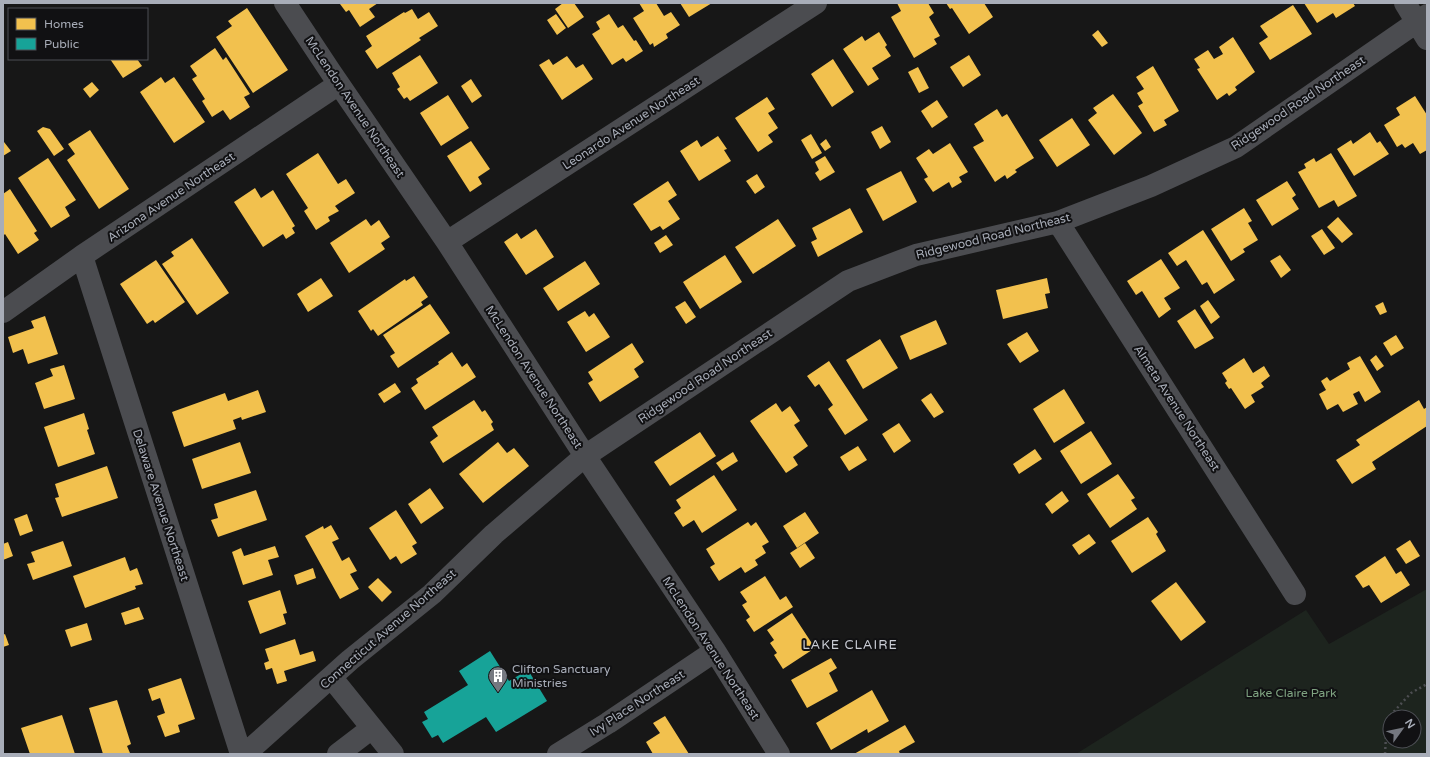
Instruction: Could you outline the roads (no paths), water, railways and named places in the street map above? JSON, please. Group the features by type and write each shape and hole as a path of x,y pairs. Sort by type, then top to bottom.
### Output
{"street":[{"name":"McLendon Avenue Northeast","path":"285,3 447,242 585,456 715,651 779,754"},
{"name":"Leonardo Avenue Northeast","path":"447,242 816,3"},
{"path":"1405,3 1424,25"},
{"name":"Ridgewood Road Northeast","path":"585,456 848,281 916,255 1058,222 1151,186 1236,147 1424,25"},
{"name":"Arizona Avenue Northeast","path":"4,308 339,84"},
{"name":"Almeta Avenue Northeast","path":"1058,222 1295,594"},
{"name":"Delaware Avenue Northeast","path":"82,256 241,754"},
{"name":"Connecticut Avenue Northeast","path":"245,754 350,660 432,594 494,534 585,456"},
{"name":"Ivy Place Northeast","path":"558,754 608,723 715,651"},
{"path":"331,677 393,754"},
{"path":"338,754 372,728"}],"place":[{"name":"Clifton Sanctuary Ministries","path":"498,693"}],"district":[{"name":"LAKE CLAIRE","path":"850,645"}],"park label":[{"name":"Lake Claire Park","path":"1291,693"}]}
